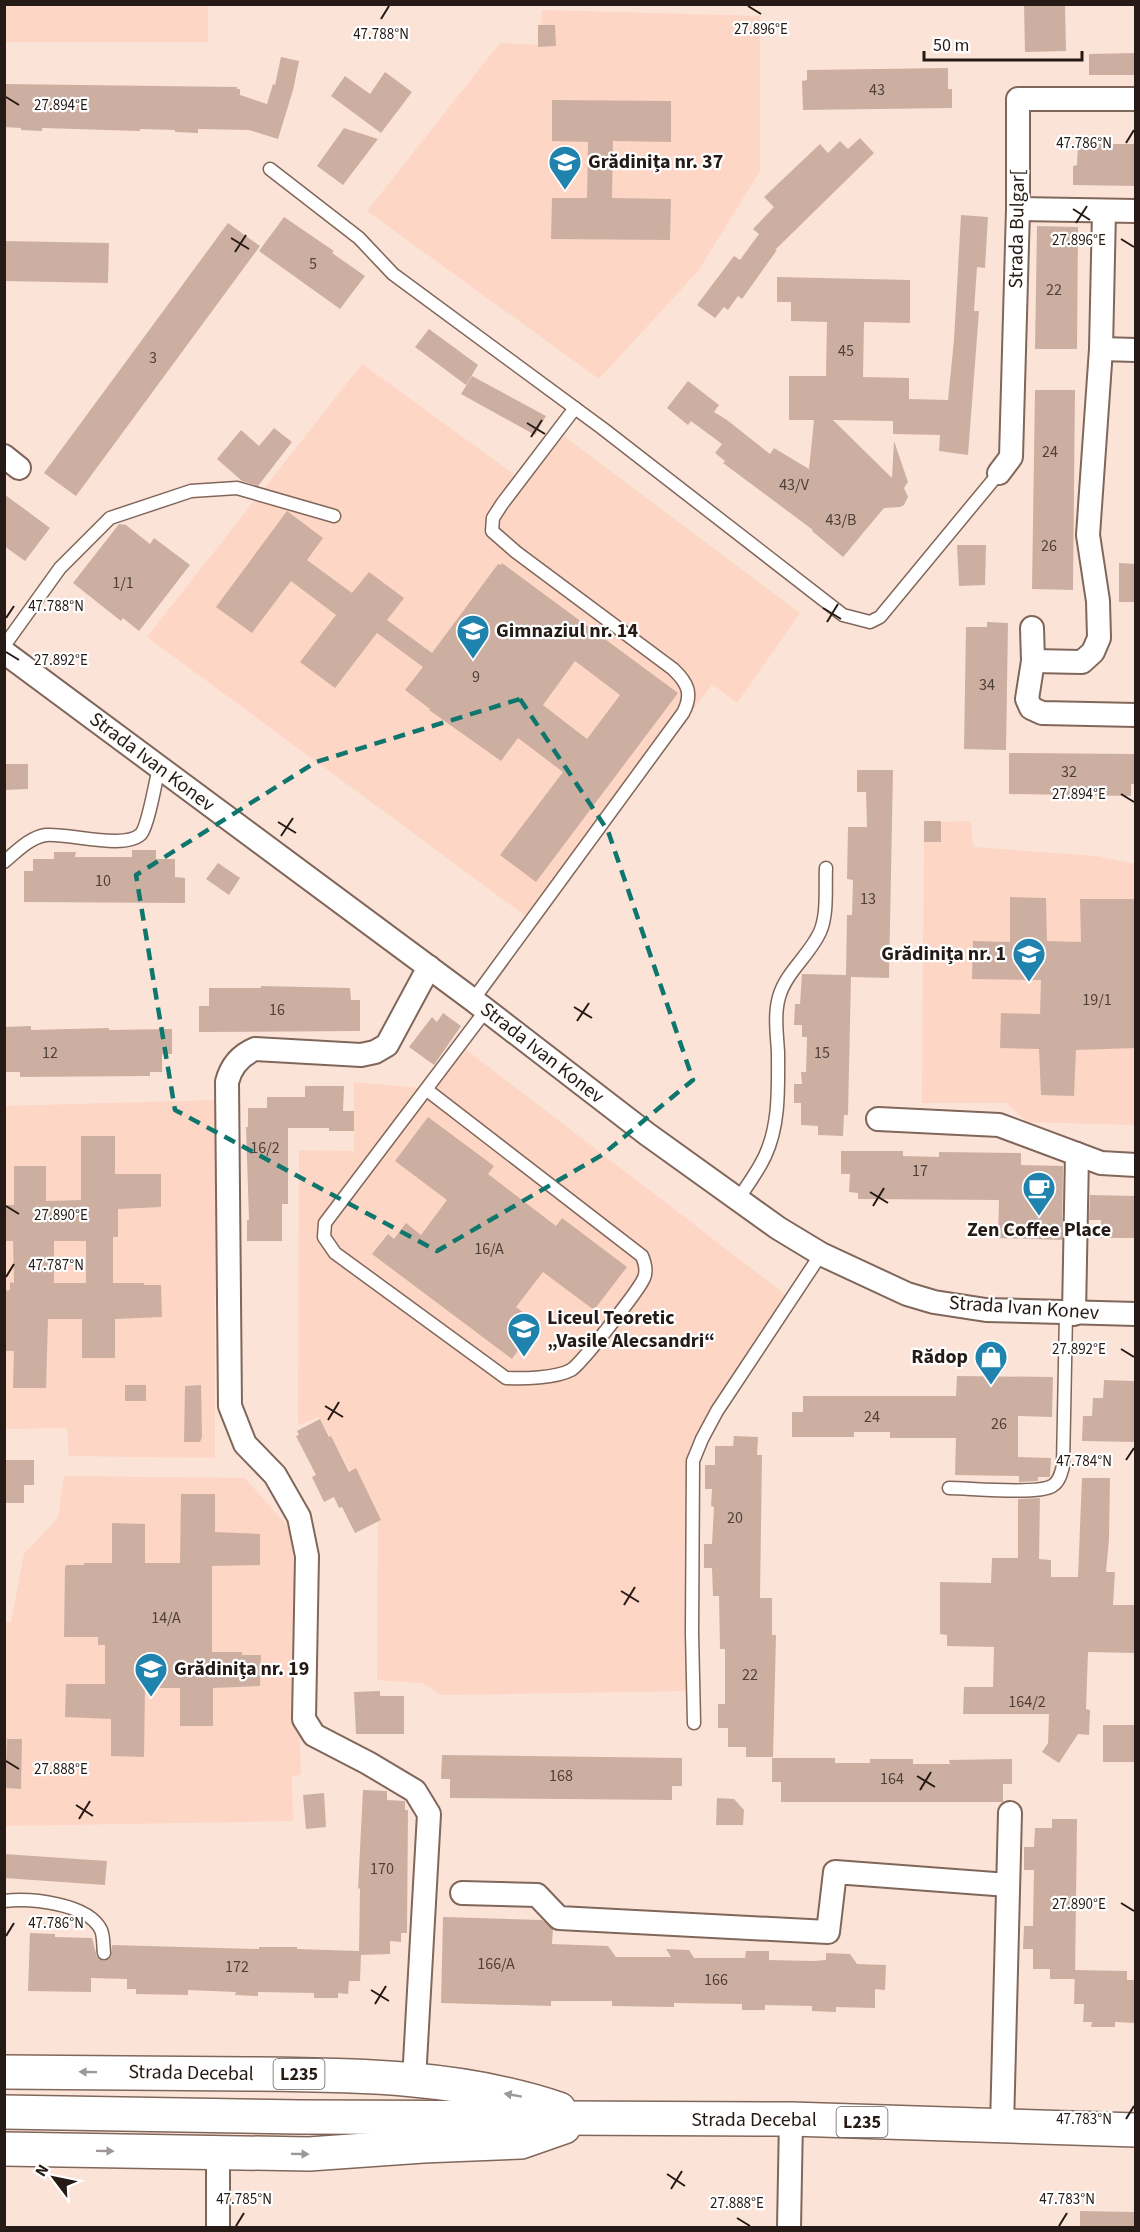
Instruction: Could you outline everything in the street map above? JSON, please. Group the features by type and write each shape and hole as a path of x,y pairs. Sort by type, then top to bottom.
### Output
{"main road":[{"name":"Strada Decebal","path":"4,2072 326,2075 414,2080 522,2097 589,2119"},
{"name":"Strada Decebal","path":"4,2112 791,2120 1136,2130"},
{"name":"Strada Decebal","path":"4,2149 309,2154 520,2142 589,2119"}],"street":[{"name":"Strada Bulgar[","path":"999,472 1011,457 1018,209 1018,99 1136,99"},
{"path":"1018,209 1136,211"},
{"path":"1033,662 1082,662 1093,652 1099,638 1098,601 1088,536 1101,349 1104,211"},
{"path":"1101,349 1136,350"},
{"path":"1032,628 1033,662 1027,699 1031,708 1042,713 1136,715"},
{"name":"Strada Ivan Konev","path":"4,652 480,1005 647,1134 778,1228 821,1254 907,1294 934,1302 986,1310 1136,1314"},
{"path":"414,2080 429,1814 415,1791 314,1735 304,1719 308,1556 299,1517 275,1475 246,1444 230,1406 227,1082 230,1071 245,1053 255,1049 361,1055 375,1052 387,1045 408,1002 429,967"},
{"path":"878,1119 999,1125 1101,1163 1136,1165"},
{"path":"1070,1314 1077,1154"},
{"path":"1002,2126 1010,1813"},
{"path":"462,1893 537,1895 559,1918 828,1932 835,1872 1008,1885"},
{"path":"789,2228 791,2120"},
{"path":"218,2152 218,2228"}],"lane":[{"path":"270,170 359,238 393,274 708,508 843,615 870,622 880,617 999,472"},
{"path":"427,1090 642,1256 646,1264 644,1279 589,1352 571,1370 520,1379 506,1378 335,1253 324,1237 325,1223 427,1090 480,1005 688,703 688,686 673,669 511,548 492,531 493,518 502,504 575,408"},
{"path":"4,646 60,568 110,518 191,491 237,488 334,516"},
{"path":"4,862 31,841 46,835 123,841 136,837 145,827 159,767"},
{"path":"738,1199 758,1171 771,1140 778,1090 778,1000 785,981 805,956 820,931 823,922 826,868"},
{"path":"694,1723 692,1544 695,1452 717,1411 821,1254"},
{"path":"949,1488 1040,1490 1054,1485 1060,1478 1063,1466 1070,1314"},
{"path":"4,1901 63,1906 81,1911 100,1929 104,1953"}],"highlighted area":[{"path":"520,699 608,831 693,1080 602,1155 437,1251 175,1110 136,875 316,762"}],"shaded area":[{"path":"5,4 208,5 208,42 5,42"},
{"name":"Grădinița nr. 37","path":"542,10 760,16 760,171 698,271 599,379 367,211 500,43 540,45"},
{"name":"Gimnaziul nr. 14","path":"362,364 526,483 564,436 800,613 737,703 712,684 538,925 147,637"},
{"name":"Grădinița nr. 1","path":"971,821 973,847 1095,856 1135,864 1135,1125 1027,1122 1006,1103 922,1103 924,823"},
{"name":"Liceul Teoretic „Vasile Alecsandri“","path":"464,1048 790,1298 688,1451 686,1691 442,1695 422,1683 377,1680 378,1519 319,1417 298,1425 299,1150 354,1151 354,1082 418,1088 446,1053"},
{"path":"215,1100 215,1458 69,1456 67,1428 5,1429 4,1106"},
{"name":"Grădinița nr. 19","path":"64,1476 245,1478 292,1531 301,1775 292,1776 293,1821 5,1826 4,1622 11,1622 24,1554 58,1518"}],"building":[{"path":"1024,4 1065,4 1066,51 1025,52"},
{"path":"538,25 555,25 556,46 538,47"},
{"path":"1136,53 1136,75 1089,75 1089,54"},
{"path":"281,57 299,61 278,139 249,130 198,129 198,133 140,129 140,131 42,128 42,131 4,127 4,84 237,87 240,89 240,95 267,104 273,84 275,85"},
{"path":"948,68 948,89 952,89 952,108 803,110 802,81 807,80 807,70"},
{"path":"385,72 412,92 381,133 331,96 345,76 370,94"},
{"path":"552,100 671,101 671,142 613,141 612,198 671,199 670,240 551,239 552,198 587,198 588,142 552,141"},
{"path":"344,128 378,139 343,185 317,166"},
{"path":"860,138 874,153 775,250 777,250 742,299 738,296 728,310 724,307 715,318 697,305 734,256 740,260 759,234 753,229 774,207 764,197 820,144 828,153 840,141 848,149"},
{"path":"1078,144 1136,144 1136,186 1073,185 1073,166 1077,165"},
{"path":"961,215 988,217 985,268 977,267 974,311 979,311 968,455 939,451 940,435 893,434 893,421 833,420 892,478 894,441 908,482 904,488 908,497 904,505 884,508 843,557 813,530 723,463 725,461 715,453 722,444 691,421 688,425 667,408 688,381 719,405 714,412 770,454 774,448 809,469 814,420 789,420 789,376 826,376 827,322 791,321 791,302 777,302 777,277 910,280 910,323 864,322 863,377 909,378 909,399 948,400"},
{"path":"284,217 334,251 332,253 365,276 340,309 259,251"},
{"path":"228,223 260,246 76,496 44,473"},
{"path":"1037,226 1078,227 1077,349 1035,349"},
{"path":"4,241 109,243 108,283 4,281"},
{"path":"429,329 478,365 466,385 415,347"},
{"path":"472,376 546,416 535,435 461,394"},
{"path":"1035,390 1075,390 1073,590 1032,589"},
{"path":"274,428 292,442 258,486 242,481 217,459 241,430 259,446"},
{"path":"4,494 50,528 25,561 4,546"},
{"path":"287,511 323,538 307,560 352,593 369,572 404,598 387,620 432,653 498,564 502,563 678,693 536,882 500,855 563,772 518,738 501,761 429,710 405,690 423,667 377,633 335,688 300,662 336,615 291,581 252,633 216,607","holes":["575,661 620,695 587,739 543,705"]},
{"path":"119,524 126,525 150,544 154,538 190,565 139,631 123,618 121,621 73,583"},
{"path":"957,545 986,545 985,585 959,586"},
{"path":"1119,563 1136,564 1136,602 1119,602"},
{"path":"987,622 1008,623 1006,750 964,749 966,627 987,627"},
{"path":"1009,753 1136,754 1136,784 1131,784 1131,796 1009,794"},
{"path":"4,764 28,764 28,789 4,790"},
{"path":"857,770 893,770 889,978 851,977 848,1115 844,1115 843,1136 818,1135 818,1126 801,1125 801,1103 794,1103 794,1084 802,1084 801,1072 806,1072 807,1037 802,1037 802,1025 794,1025 795,1004 800,1004 802,974 846,975 847,915 852,915 853,880 847,879 848,827 867,827 866,792 857,792"},
{"path":"924,821 941,821 941,842 924,842"},
{"path":"132,850 156,850 156,859 175,859 175,877 185,878 185,903 24,902 24,871 33,871 33,859 54,859 54,852 76,852 75,857 132,857"},
{"path":"218,863 240,878 229,895 206,879"},
{"path":"1010,897 1046,898 1047,941 1081,942 1080,899 1136,899 1136,1048 1076,1050 1074,1096 1041,1095 1039,1049 1000,1048 1001,1013 1040,1014 1041,980 972,979 973,941 1010,942"},
{"path":"261,986 350,988 351,1000 360,1000 360,1031 199,1032 199,1006 209,1006 209,988 261,988"},
{"path":"443,1013 461,1026 434,1065 409,1047 432,1017 437,1022"},
{"path":"31,1026 31,1030 172,1029 172,1054 162,1054 162,1072 150,1072 150,1076 20,1077 20,1072 4,1072 4,1027"},
{"path":"305,1086 344,1086 343,1111 354,1111 354,1131 329,1131 329,1128 288,1128 288,1204 282,1204 282,1241 247,1241 247,1220 249,1220 246,1127 248,1127 248,1108 267,1108 267,1097 305,1097"},
{"path":"428,1117 494,1166 488,1174 556,1226 562,1218 627,1267 594,1310 543,1272 516,1307 531,1318 520,1333 527,1338 512,1359 372,1254 388,1234 394,1239 406,1223 421,1235 447,1200 395,1161"},
{"path":"81,1136 115,1136 115,1174 161,1174 161,1207 118,1209 118,1237 113,1237 113,1283 161,1285 162,1317 115,1319 115,1358 82,1358 82,1319 48,1319 46,1388 13,1388 14,1351 4,1351 4,1291 10,1290 10,1282 14,1283 13,1241 4,1241 4,1205 14,1205 14,1166 46,1166 46,1201 81,1200","holes":["54,1241 86,1241 86,1283 54,1283"]},
{"path":"841,1151 903,1151 903,1156 939,1157 939,1152 1021,1153 1021,1165 1063,1166 1062,1240 998,1238 999,1200 858,1199 858,1193 849,1192 850,1174 841,1174"},
{"path":"1090,1195 1136,1196 1136,1238 1101,1238 1101,1220 1089,1220"},
{"path":"957,1376 1053,1377 1052,1417 1018,1416 1018,1457 1051,1458 1050,1477 1038,1477 1038,1481 1019,1482 1019,1476 955,1475 956,1438 890,1438 890,1432 854,1432 854,1437 792,1437 792,1412 803,1412 803,1396 956,1396"},
{"path":"1104,1380 1134,1381 1136,1442 1082,1441 1083,1416 1092,1416 1093,1398 1103,1398"},
{"path":"125,1385 146,1385 146,1401 125,1401"},
{"path":"201,1385 202,1437 200,1442 184,1442 185,1386"},
{"path":"320,1419 349,1472 356,1468 381,1520 355,1533 342,1507 339,1508 334,1497 324,1502 312,1477 316,1475 296,1436 299,1435 297,1431"},
{"path":"734,1436 758,1437 757,1455 762,1455 760,1598 772,1598 772,1635 776,1635 773,1757 746,1757 746,1747 728,1747 728,1728 718,1728 718,1704 725,1704 725,1649 720,1649 719,1596 713,1596 712,1568 704,1568 704,1544 712,1544 714,1507 711,1506 712,1489 705,1489 705,1465 715,1465 715,1446 733,1446"},
{"path":"4,1460 34,1460 34,1485 24,1485 24,1503 4,1503"},
{"path":"1082,1478 1110,1478 1106,1572 1115,1572 1113,1605 1136,1605 1136,1653 1088,1652 1086,1709 1090,1710 1089,1735 1078,1734 1059,1763 1042,1752 1048,1743 1049,1714 963,1714 964,1687 993,1687 994,1647 947,1646 947,1635 940,1634 940,1582 991,1583 992,1558 1018,1558 1018,1499 1040,1498 1039,1559 1051,1560 1051,1577 1078,1577"},
{"path":"181,1494 215,1494 215,1532 260,1534 260,1565 212,1566 212,1652 242,1652 242,1655 261,1655 260,1686 213,1688 213,1726 180,1726 180,1688 145,1688 144,1757 111,1756 111,1719 65,1717 66,1684 105,1684 105,1645 98,1645 98,1637 64,1637 65,1568 66,1565 84,1565 84,1563 112,1563 112,1523 145,1524 145,1563 180,1563"},
{"path":"380,1691 380,1696 404,1696 404,1734 356,1734 354,1692"},
{"path":"1103,1725 1136,1725 1136,1762 1103,1762"},
{"path":"7,1739 22,1739 21,1789 5,1788"},
{"path":"442,1755 682,1758 682,1786 672,1786 672,1800 450,1798 450,1779 441,1779"},
{"path":"772,1758 835,1758 835,1763 870,1763 870,1759 913,1759 913,1764 950,1764 949,1760 1012,1759 1012,1784 1003,1784 1003,1802 781,1802 781,1782 772,1782"},
{"path":"363,1790 387,1791 387,1800 405,1801 405,1810 408,1810 407,1933 401,1933 401,1942 390,1941 390,1954 361,1955 360,1981 349,1981 348,1994 338,1993 338,1998 314,1998 314,1993 258,1992 258,1996 235,1995 236,1992 188,1990 188,1995 136,1994 136,1989 127,1989 127,1979 91,1978 91,1992 28,1991 30,1933 55,1934 55,1937 92,1938 97,1957 104,1961 111,1957 112,1945 259,1949 259,1947 297,1947 297,1949 359,1951 360,1888 358,1889"},
{"path":"324,1793 326,1827 306,1829 303,1795"},
{"path":"717,1798 734,1799 744,1810 743,1825 716,1825"},
{"path":"1052,1819 1077,1819 1075,1979 1050,1979 1050,1969 1033,1969 1033,1949 1023,1949 1024,1926 1033,1926 1034,1870 1024,1870 1024,1847 1034,1847 1035,1828 1052,1828"},
{"path":"4,1854 107,1861 105,1885 4,1878"},
{"path":"443,1917 542,1920 553,1929 552,1944 608,1946 616,1957 671,1957 666,1949 689,1950 694,1958 745,1958 746,1951 769,1951 769,1960 814,1961 826,1960 826,1953 850,1954 857,1964 886,1965 885,1990 875,1989 875,2008 836,2007 836,2012 812,2011 812,2006 765,2005 765,2010 742,2010 742,2004 674,2003 674,2007 612,2006 612,2001 551,2001 551,2006 441,2003"},
{"path":"1075,1970 1127,1971 1127,1980 1136,1980 1136,2023 1115,2022 1115,2027 1091,2027 1092,2022 1083,2022 1084,2004 1074,2004"},
{"path":"1080,2211 1136,2212 1136,2228 1080,2228"}],"place":[{"name":"Grădinița nr. 37","path":"565,191"},
{"name":"Gimnaziul nr. 14","path":"473,660"},
{"name":"Grădinița nr. 1","path":"1029,983"},
{"name":"Zen Coffee Place","path":"1039,1217"},
{"name":"Liceul Teoretic „Vasile Alecsandri“","path":"524,1358"},
{"name":"Rădop","path":"991,1386"},
{"name":"Grădinița nr. 19","path":"151,1698"}]}
